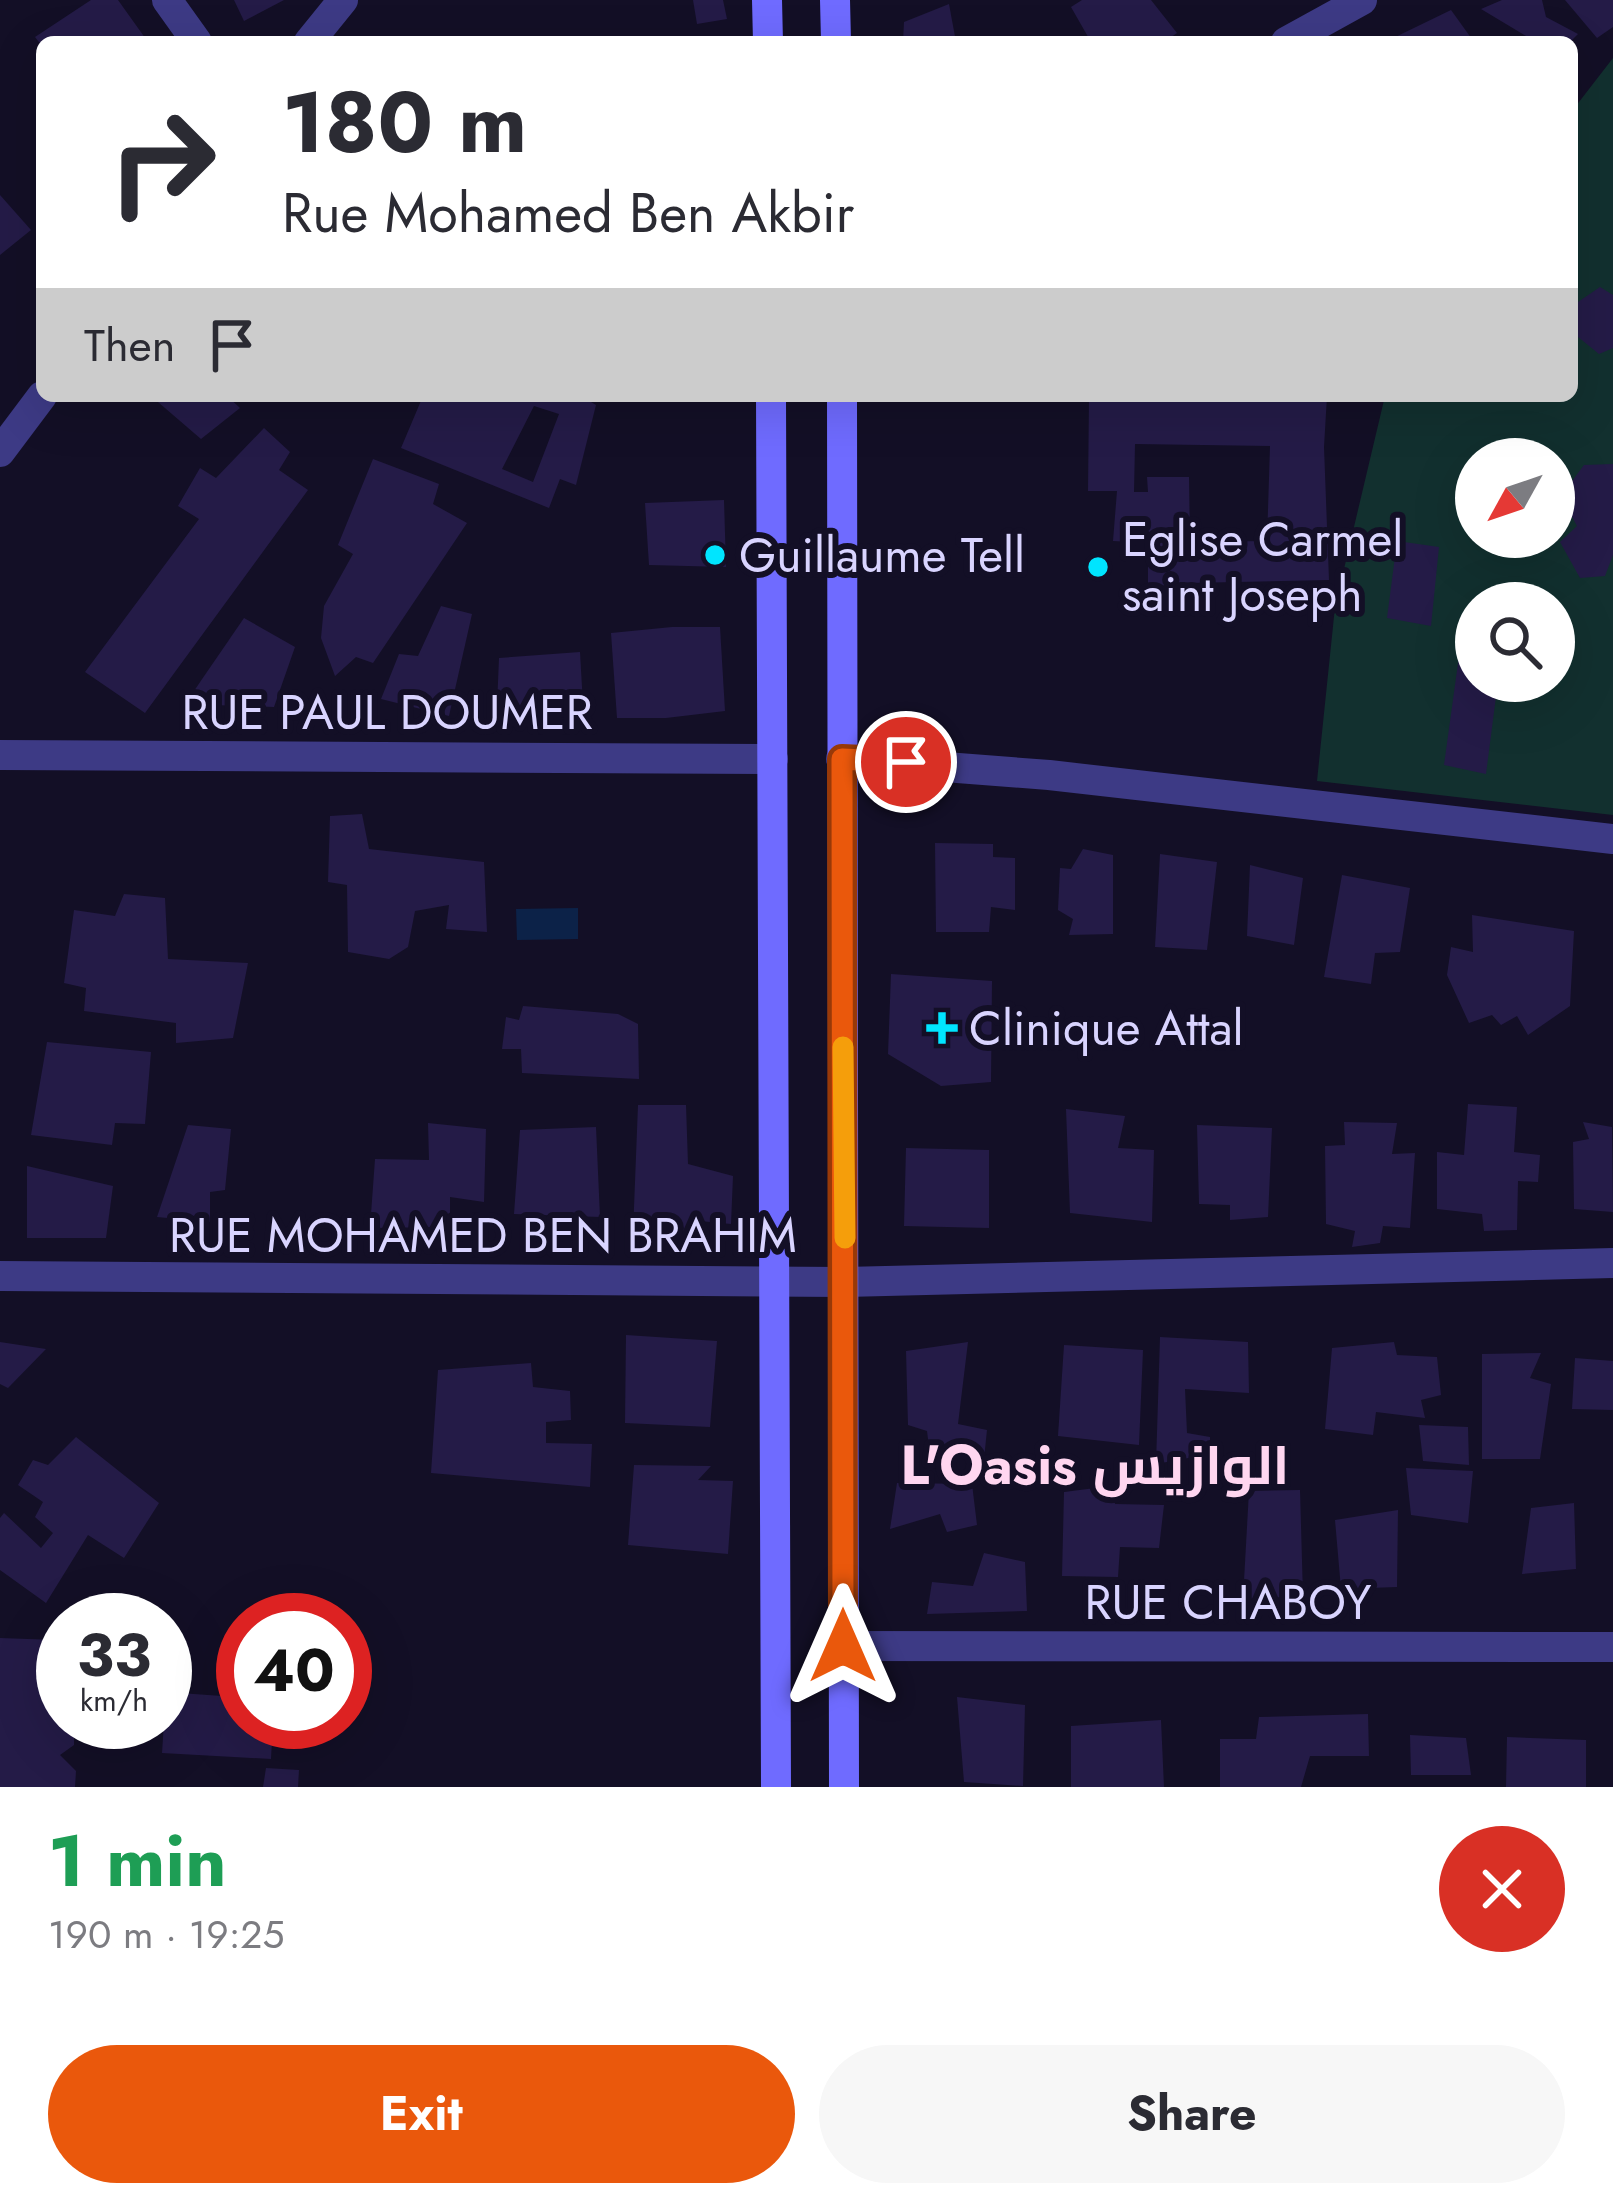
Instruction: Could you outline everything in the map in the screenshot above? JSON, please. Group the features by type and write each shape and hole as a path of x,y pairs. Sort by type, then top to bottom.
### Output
{"street":[{"path":"167,0 193,36"},
{"path":"314,36 344,0"},
{"path":"767,0 768,36"},
{"path":"835,0 836,36"},
{"path":"1297,36 1362,0"},
{"path":"0,452 38,402"},
{"path":"771,402 776,1787"},
{"path":"842,402 844,1787"},
{"name":"RUE PAUL DOUMER","path":"0,754 773,759"},
{"path":"842,759 1049,775 1613,839"},
{"name":"RUE MOHAMED BEN BRAHIM","path":"0,1276 845,1282 1613,1263"},
{"name":"RUE CHABOY","path":"843,1646 1613,1647"}],"green space":[{"path":"1613,58 1613,815 1317,781 1335,607 1384,402 1578,402 1578,103"}],"water":[{"path":"578,908 578,939 517,940 516,909"}],"building":[{"path":"91,0 118,0 144,36 37,36"},
{"path":"234,0 284,0 244,21"},
{"path":"693,0 723,0 727,19 697,24"},
{"path":"1082,0 1151,0 1177,33 1088,36 1071,7"},
{"path":"1502,0 1542,0 1546,17 1578,34 1526,36 1481,9"},
{"path":"1565,0 1613,0 1613,27 1597,38"},
{"path":"949,4 955,36 903,36 904,22"},
{"path":"1451,10 1470,36 1397,36"},
{"path":"0,195 31,230 0,255"},
{"path":"1600,287 1613,295 1613,348 1599,354 1578,337 1578,302"},
{"path":"158,402 234,402 240,408 201,439"},
{"path":"420,402 596,405 576,485 560,479 549,508 401,448","holes":["534,406 559,414 533,482 502,469"]},
{"path":"1089,402 1327,402 1329,580 1189,583 1186,594 1148,592 1148,543 1113,541 1117,491 1088,491","holes":["1135,444 1270,446 1267,541 1190,542 1189,477 1147,477 1148,492 1134,492"]},
{"path":"264,428 290,452 279,470 308,490 145,713 85,672 199,519 178,506 200,468 216,478"},
{"path":"373,459 439,484 433,504 467,523 373,663 356,657 335,676 321,638 324,606 353,554 338,545"},
{"path":"1613,464 1613,555 1605,576 1580,578 1569,558 1575,558 1575,477 1584,465"},
{"path":"724,500 726,567 649,565 645,503"},
{"path":"1397,541 1439,547 1431,626 1387,618"},
{"path":"441,606 472,614 449,716 381,699 399,654 418,656"},
{"path":"244,618 295,647 274,707 185,704"},
{"path":"720,627 725,711 617,718 611,633"},
{"path":"580,652 583,705 497,706 499,658"},
{"path":"1455,685 1455,702 1495,702 1486,774 1444,765"},
{"path":"362,814 369,849 484,862 487,932 446,929 449,905 415,911 408,947 389,959 348,952 347,885 328,882 330,816"},
{"path":"935,843 993,844 993,857 1015,858 1015,910 991,907 989,932 936,932"},
{"path":"1083,849 1113,855 1113,934 1069,935 1073,919 1058,910 1060,868 1071,869"},
{"path":"1160,854 1217,862 1207,950 1155,947"},
{"path":"1250,865 1303,878 1294,945 1247,936"},
{"path":"1342,875 1410,888 1400,952 1375,953 1371,984 1324,977"},
{"path":"124,894 165,898 168,959 248,963 233,1038 176,1043 176,1023 84,1011 86,988 64,983 74,910 115,916"},
{"path":"1472,915 1574,931 1570,1006 1528,1035 1517,1016 1501,1025 1492,1015 1469,1023 1447,975 1451,947 1473,952"},
{"path":"891,974 992,981 991,1082 941,1086 888,1054"},
{"path":"523,1006 618,1014 638,1024 639,1079 522,1073 521,1049 502,1049 506,1017 519,1020"},
{"path":"47,1042 151,1052 145,1124 115,1123 112,1145 31,1135"},
{"path":"1468,1104 1517,1107 1514,1152 1540,1155 1538,1182 1518,1181 1517,1230 1484,1231 1482,1214 1437,1209 1437,1152 1464,1155"},
{"path":"638,1105 686,1105 688,1164 733,1176 731,1224 700,1221 699,1239 633,1233"},
{"path":"1066,1109 1125,1116 1118,1148 1154,1150 1152,1222 1070,1213"},
{"path":"1344,1122 1397,1123 1392,1154 1415,1153 1410,1228 1383,1226 1380,1243 1352,1247 1355,1231 1326,1224 1325,1146 1345,1145"},
{"path":"1583,1122 1612,1127 1613,1212 1574,1209 1573,1142 1589,1139"},
{"path":"428,1123 486,1129 484,1202 450,1197 450,1227 370,1228 375,1159 429,1160"},
{"path":"188,1125 231,1129 225,1190 210,1192 210,1222 157,1217"},
{"path":"1197,1125 1272,1128 1268,1217 1230,1220 1230,1205 1199,1204"},
{"path":"596,1127 600,1217 514,1214 520,1130"},
{"path":"906,1148 989,1150 989,1228 904,1226"},
{"path":"27,1166 113,1186 106,1238 27,1238"},
{"path":"626,1335 717,1341 710,1427 625,1423"},
{"path":"1160,1337 1248,1342 1249,1393 1185,1389 1187,1433 1210,1437 1210,1454 1156,1464"},
{"path":"0,1342 46,1349 8,1388 0,1384"},
{"path":"968,1342 958,1424 987,1430 984,1459 929,1447 927,1431 908,1425 906,1351"},
{"path":"1394,1342 1397,1355 1437,1357 1441,1395 1421,1400 1425,1418 1376,1412 1373,1435 1325,1429 1332,1348"},
{"path":"1064,1345 1143,1350 1139,1445 1058,1436"},
{"path":"1541,1353 1530,1378 1551,1384 1540,1459 1482,1459 1482,1354"},
{"path":"1575,1358 1613,1361 1613,1410 1572,1409"},
{"path":"531,1363 533,1387 570,1391 571,1420 546,1422 546,1443 592,1444 590,1487 431,1473 438,1370"},
{"path":"1419,1425 1468,1427 1469,1465 1423,1461"},
{"path":"76,1437 159,1503 124,1558 88,1535 52,1593 36,1596 0,1570 0,1518 4,1513 41,1548 53,1533 35,1517 43,1502 18,1485 33,1460 48,1465"},
{"path":"634,1465 711,1466 698,1480 733,1481 728,1554 628,1545"},
{"path":"1406,1468 1473,1471 1468,1523 1411,1515"},
{"path":"897,1483 972,1484 977,1525 947,1532 940,1514 890,1529"},
{"path":"1111,1486 1115,1504 1164,1505 1159,1548 1120,1547 1118,1577 1062,1576 1064,1492"},
{"path":"1300,1490 1303,1596 1243,1599 1249,1491"},
{"path":"1574,1503 1576,1569 1522,1574 1531,1508"},
{"path":"1398,1510 1397,1587 1341,1589 1335,1520"},
{"path":"984,1553 1025,1562 1027,1611 927,1614 932,1582 973,1586"},
{"path":"0,1638 36,1639 36,1749 68,1749 60,1755 76,1771 75,1787 0,1787"},
{"path":"192,1694 216,1696 216,1749 272,1749 271,1759 162,1753 162,1749 192,1749"},
{"path":"957,1697 1025,1705 1023,1786 964,1782"},
{"path":"1368,1714 1369,1756 1310,1756 1301,1787 1220,1787 1220,1739 1256,1739 1259,1717"},
{"path":"1161,1720 1164,1787 1071,1787 1071,1726"},
{"path":"1410,1735 1466,1738 1471,1775 1411,1775"},
{"path":"1507,1737 1586,1740 1586,1787 1506,1787"},
{"path":"266,1768 299,1770 298,1787 263,1787"}],"slow traffic":[{"path":"843,1047 845,1238"}],"place":[{"name":"Guillaume Tell","path":"715,555"},
{"name":"Eglise Carmel saint Joseph","path":"1098,567"},
{"name":"Clinique Attal","path":"942,1028"}],"district":[{"name":"L'Oasis الوازيس","path":"1095,1465"}],"route":[{"path":"843,1646 842,759 906,762"}]}
